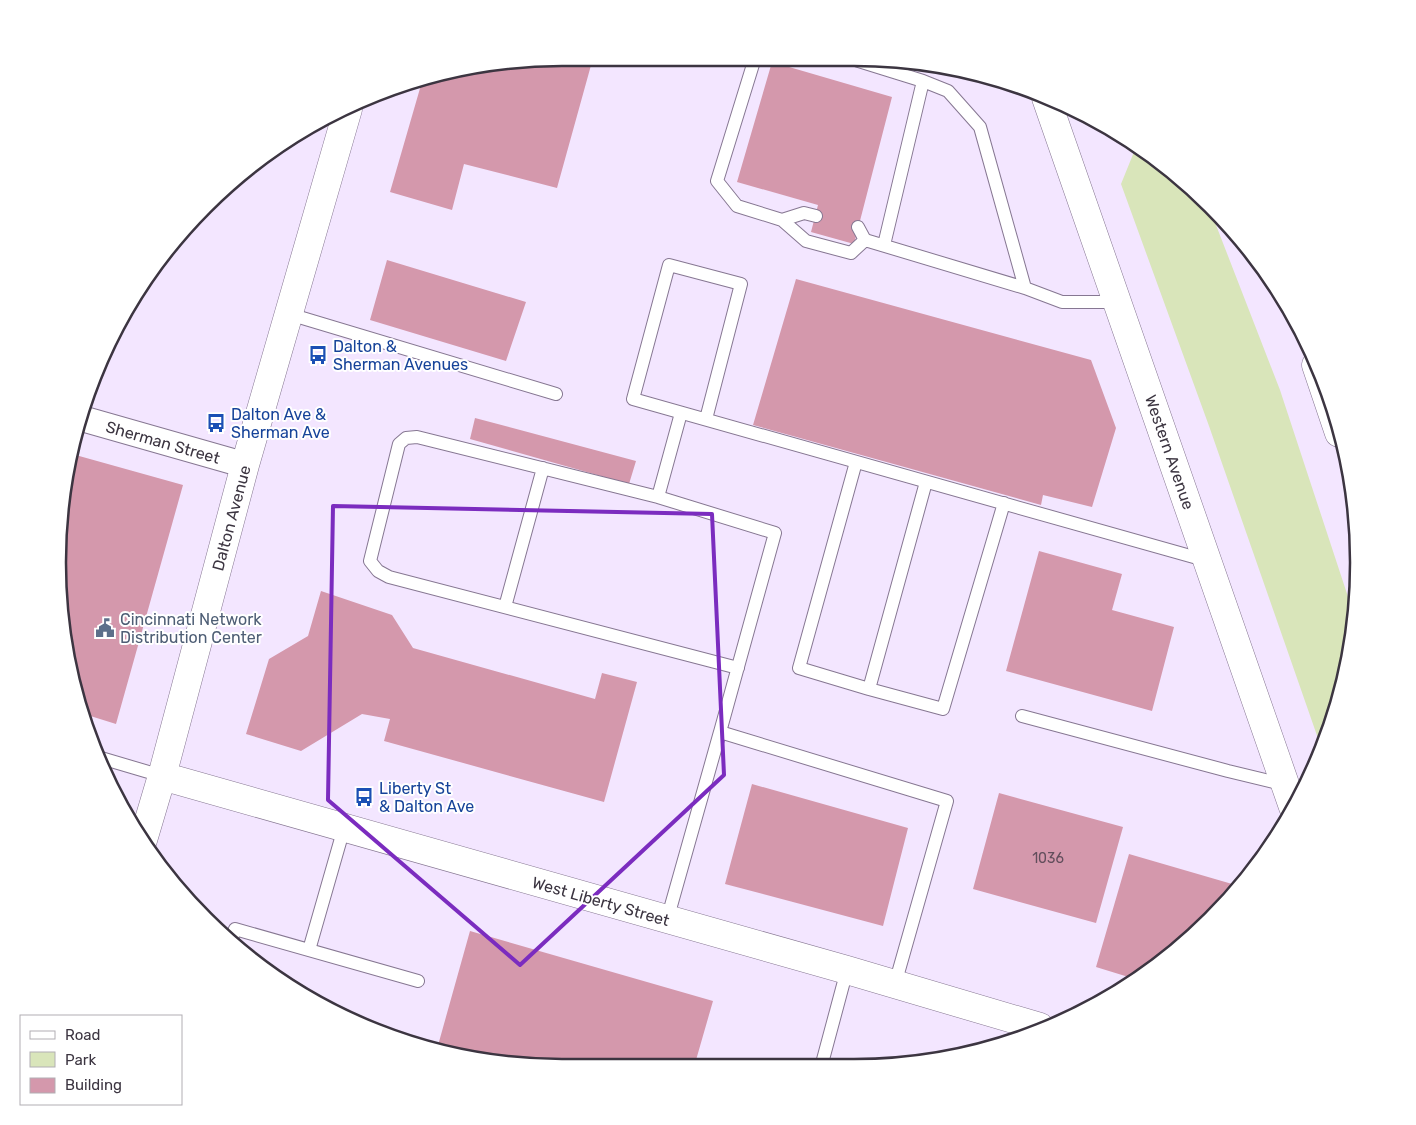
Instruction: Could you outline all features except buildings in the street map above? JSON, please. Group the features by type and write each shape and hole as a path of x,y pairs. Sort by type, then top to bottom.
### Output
{"main road":[{"name":"Western Avenue","path":"1049,107 1289,796"},
{"name":"Dalton Avenue","path":"146,831 245,465 346,116"},
{"name":"West Liberty Street","path":"162,776 847,970 1033,1025"}],"street":[{"name":"Sherman Street","path":"87,420 245,465"}],"lane":[{"path":"753,66 717,181 737,206 782,220 806,241 851,252 865,240"},
{"path":"877,67 948,91 980,126 1025,288"},
{"path":"884,245 923,81"},
{"path":"782,220 804,214 816,216"},
{"path":"858,227 865,240 1025,288 1062,302 1117,302"},
{"path":"706,419 740,284 669,265 633,399 1208,561"},
{"path":"289,314 556,394"},
{"path":"658,497 681,413"},
{"path":"667,920 738,668 775,533 658,497 417,437 406,438 400,444 370,561 378,571 389,577 738,668"},
{"path":"856,462 798,668 869,689 943,709 1004,503"},
{"path":"506,607 543,468"},
{"path":"869,689 926,482"},
{"path":"1022,716 1228,771 1289,796"},
{"path":"720,732 947,801 895,984"},
{"path":"107,760 162,776"},
{"path":"309,950 344,828"},
{"path":"233,934 235,929 418,981"},
{"path":"823,1059 847,970"}],"highlighted area":[{"path":"333,506 712,514 724,775 520,965 328,800"}],"green space":[{"path":"1134,153 1181,189 1215,223 1280,390 1349,599 1346,627 1333,691 1318,737 1209,426 1121,184"}],"place":[{"name":"Dalton & Sherman Avenues","path":"318,355"},
{"name":"Dalton Ave & Sherman Ave","path":"216,423"},
{"name":"Cincinnati Network Distribution Center","path":"105,628"},
{"name":"Liberty St & Dalton Ave","path":"364,797"}]}
